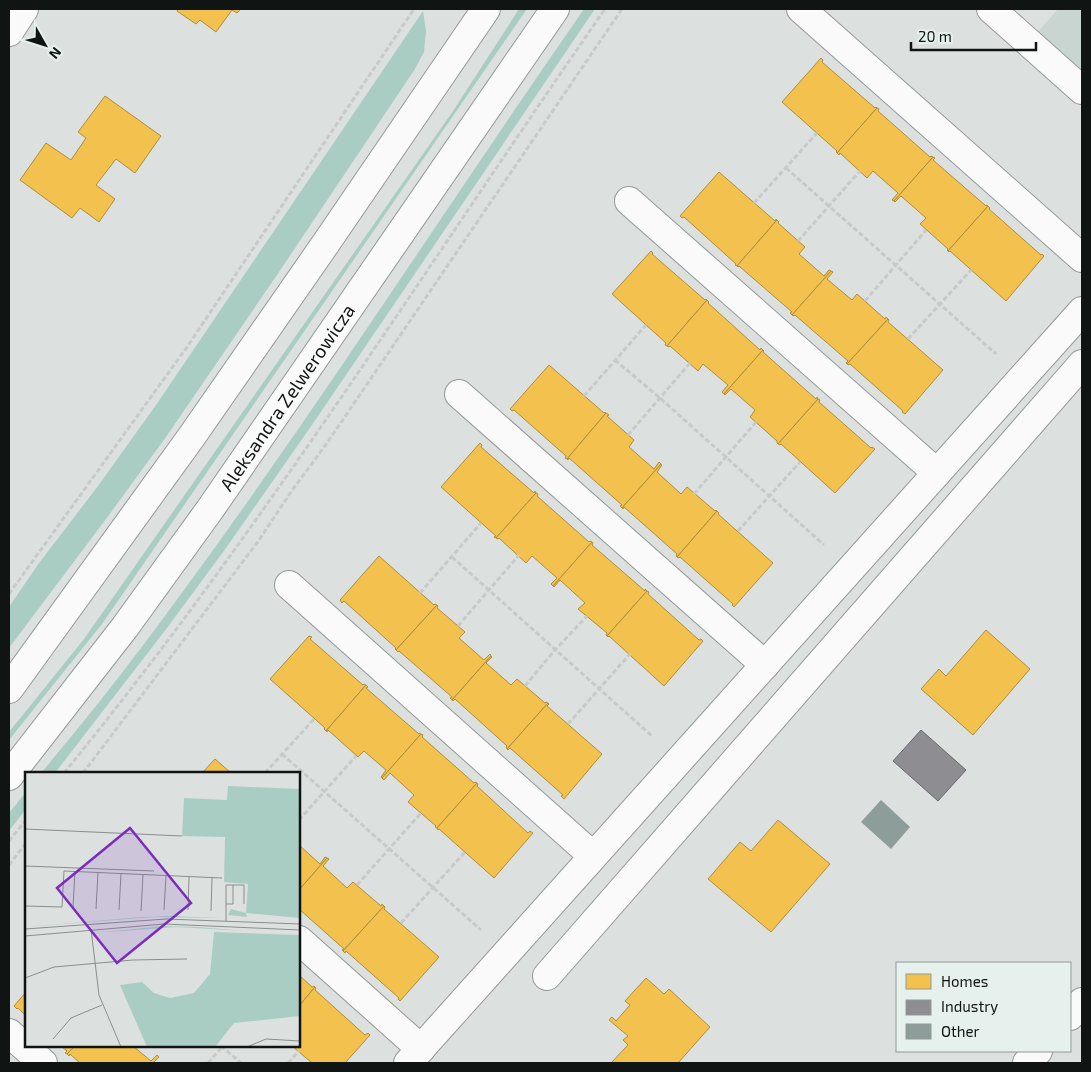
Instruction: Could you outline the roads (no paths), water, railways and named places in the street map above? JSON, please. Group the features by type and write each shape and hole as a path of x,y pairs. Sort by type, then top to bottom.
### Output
{"street":[{"path":"9,32 24,9"},
{"name":"Aleksandra Zelwerowicza","path":"9,776 125,627 211,508 555,9"},
{"path":"801,9 1082,258"},
{"path":"991,9 1082,90"},
{"path":"9,689 192,436 318,254 482,10"},
{"path":"629,200 937,473"},
{"path":"300,941 415,1056 1082,311"},
{"path":"547,976 1082,364"},
{"path":"459,394 765,665"},
{"path":"289,585 593,856"},
{"path":"1071,1015 1082,1002"},
{"path":"9,1033 43,1063"},
{"path":"1027,1063 1037,1052"}]}
